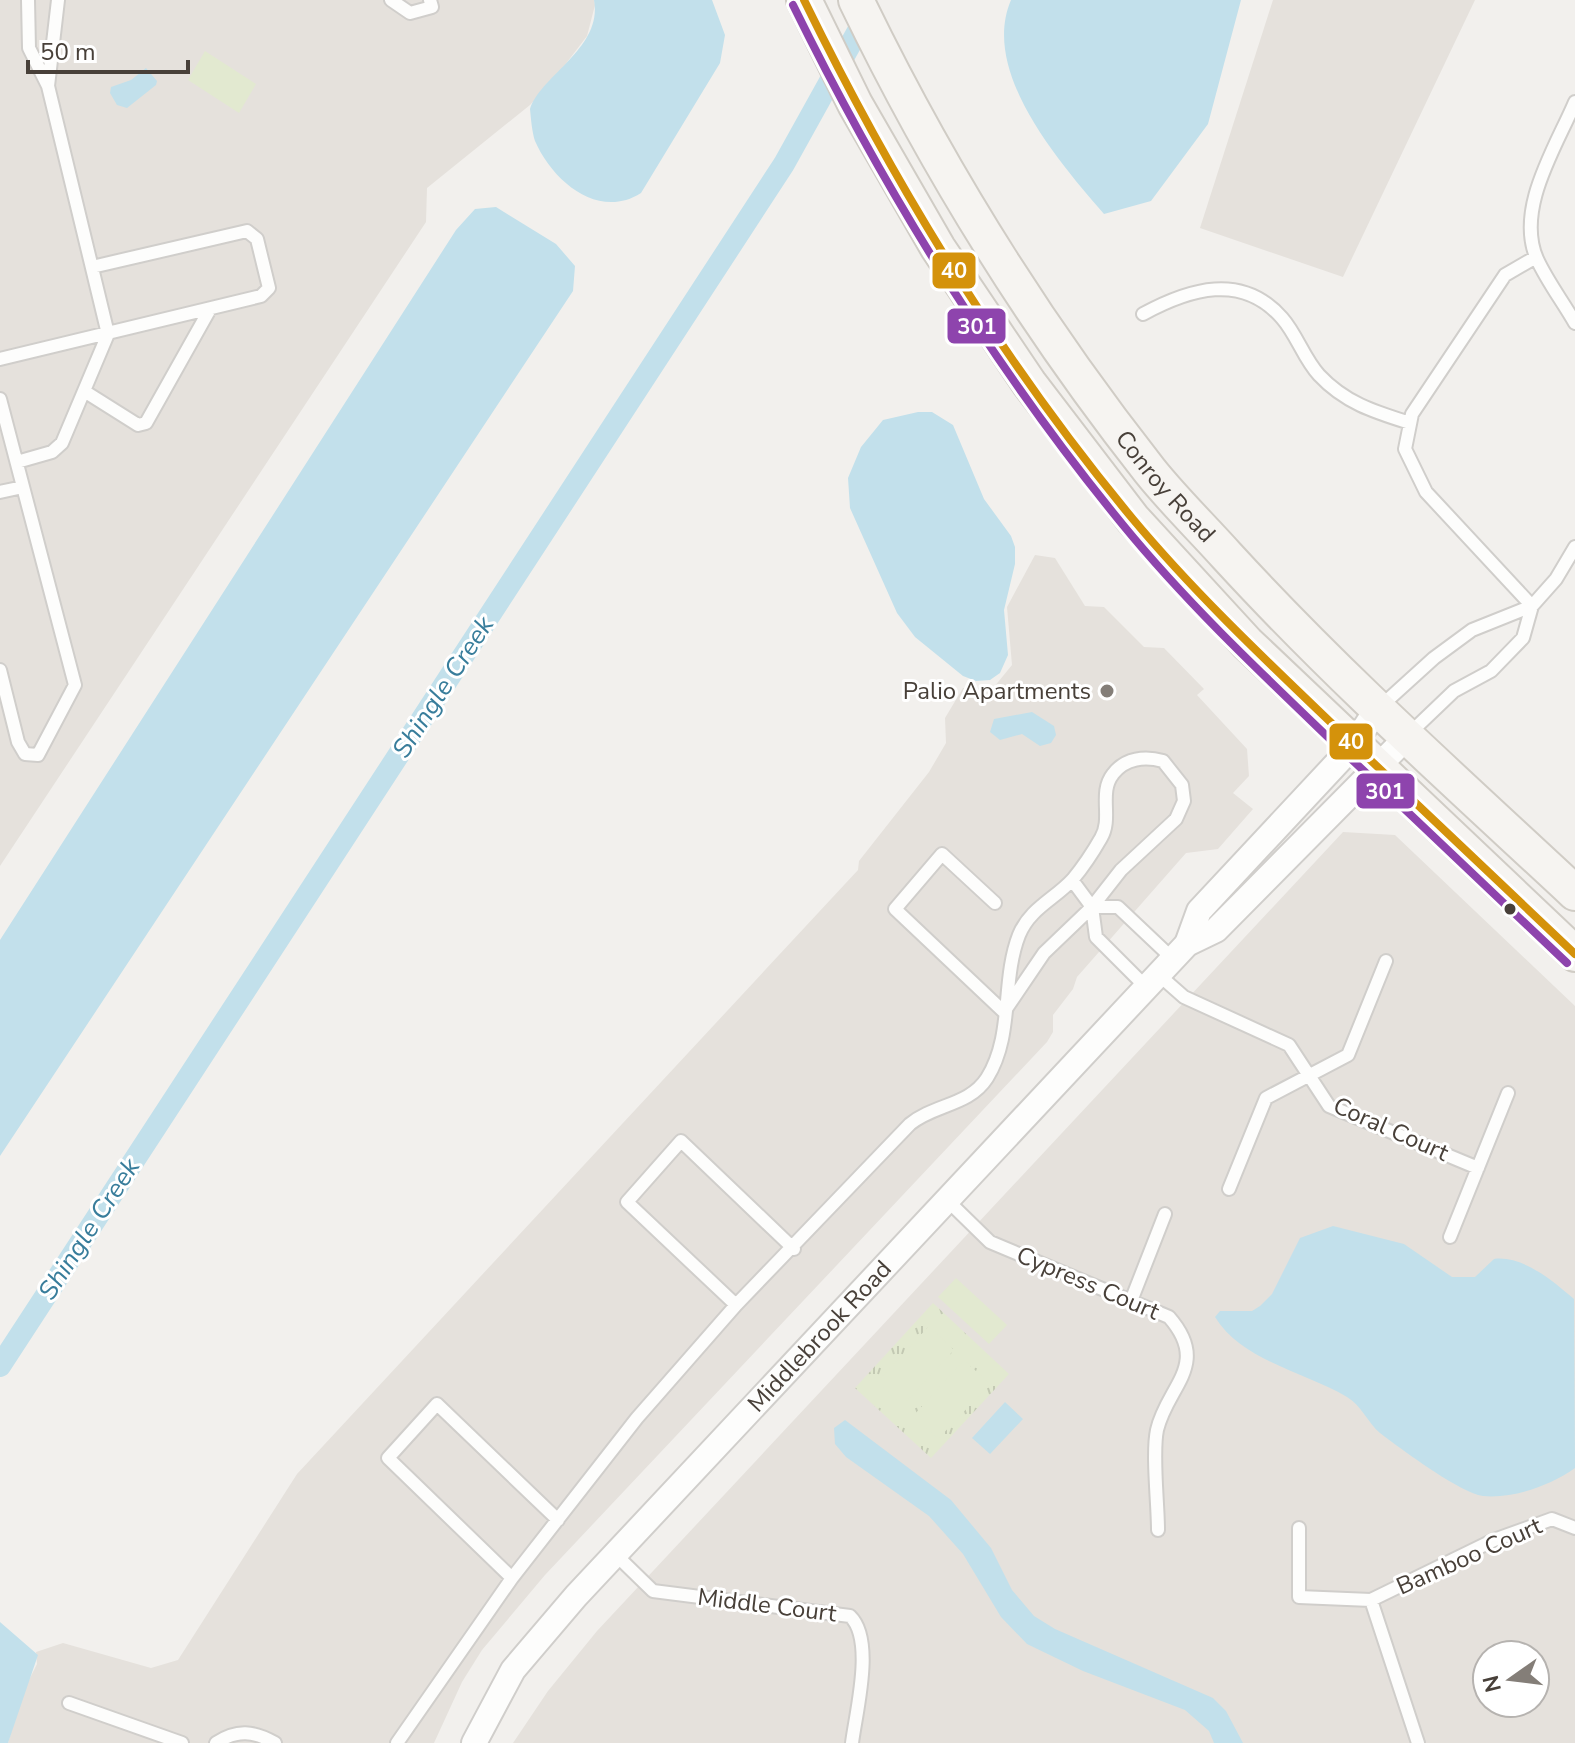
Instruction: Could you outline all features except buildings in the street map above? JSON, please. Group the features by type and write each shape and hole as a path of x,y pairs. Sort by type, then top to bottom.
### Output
{"main road":[{"name":"Conroy Road","path":"856,0 953,186 1043,328 1143,461 1267,599 1377,709 1575,893"},
{"name":"Conroy Road","path":"807,9 855,104 946,260 1029,383 1133,519 1247,643 1575,954"}],"street":[{"name":"Middlebrook Road","path":"1364,756 1377,709"},
{"name":"Middlebrook Road","path":"474,1743 500,1692 527,1650 1167,966 1199,911 1364,756 1407,737"}],"lane":[{"path":"17,462 52,452 59,446 108,334 48,86 29,48 28,0"},
{"path":"48,86 58,0"},
{"path":"391,0 410,13 432,7 430,0"},
{"path":"1575,102 1538,190 1530,222 1536,257 1575,323"},
{"path":"0,359 210,309 268,291 257,239 251,232 243,231 92,267"},
{"path":"1532,606 1426,492 1405,449 1412,414 1505,275 1536,257"},
{"path":"1143,314 1190,292 1226,287 1255,295 1282,318 1318,374 1337,391 1357,407 1410,423"},
{"path":"84,391 138,425 146,423 210,309"},
{"path":"0,399 75,685 38,755 25,754 18,742 0,670"},
{"path":"0,492 23,487"},
{"path":"1407,737 1454,691 1491,671 1523,638 1532,606 1556,579 1575,547"},
{"path":"1377,709 1434,658 1472,630 1532,606"},
{"path":"397,1743 512,1578 637,1418 736,1305 794,1249 921,1114 962,1100 980,1088 999,1054 1004,1012 1011,964 1019,934 1030,915 1072,880 1106,828 1105,800 1113,774 1135,759 1153,758 1171,767 1184,793 1176,819 1121,870 1092,907 1044,953 1004,1012"},
{"path":"995,903 942,854 895,909 1004,1012"},
{"path":"1072,880 1092,907 1096,937 1167,966"},
{"path":"1092,907 1118,907 1167,966"},
{"path":"1229,1189 1266,1098 1348,1055 1386,961"},
{"name":"Coral Court","path":"1167,966 1184,997 1289,1045 1329,1106 1478,1168"},
{"path":"1450,1237 1508,1093"},
{"path":"736,1305 627,1202 681,1141 794,1249"},
{"name":"Cypress Court","path":"947,1200 990,1242 1169,1317 1181,1331 1186,1346 1182,1381 1157,1430 1158,1530"},
{"path":"1131,1301 1165,1214"},
{"path":"512,1578 388,1458 437,1404 558,1520"},
{"name":"Bamboo Court","path":"1418,1743 1371,1600 1494,1540 1552,1519 1575,1528"},
{"path":"1299,1528 1299,1597 1371,1600"},
{"name":"Middle Court","path":"615,1554 653,1591 850,1616 857,1622 864,1650 852,1743"},
{"path":"69,1703 182,1743"},
{"path":"216,1743 234,1733 263,1736 275,1743"}],"shaded area":[{"path":"0,0 594,0 595,5 587,36 555,78 530,105 427,188 426,222 0,866"},
{"path":"1273,0 1475,0 1343,277 1200,228"},
{"name":"Palio Apartments","path":"1035,555 1055,558 1085,606 1104,607 1144,647 1164,648 1204,689 1197,695 1247,749 1249,776 1233,793 1253,809 1218,849 1186,853 1077,977 1073,989 1053,1015 1053,1032 1047,1042 545,1575 482,1650 462,1682 434,1743 8,1743 22,1694 37,1664 36,1652 63,1643 151,1668 178,1660 297,1474 858,870 859,861 929,772 946,743 945,718 963,688 994,687 1012,665 1007,607"},
{"path":"1343,832 1395,835 1575,1006 1575,1743 513,1743 548,1691 597,1631"}],"green space":[{"path":"205,51 256,84 239,113 188,80"},
{"path":"956,1278 1007,1325 989,1344 938,1297"},
{"path":"933,1303 1009,1374 931,1458 855,1388"},
{"path":"929,1326 954,1350 903,1405 877,1382"},
{"path":"964,1360 990,1384 938,1439 913,1416"}],"water":[{"path":"594,0 712,0 725,35 720,63 641,193 625,200 609,202 579,192 553,170 535,141 530,109 546,84 581,47 594,17"},
{"path":"1011,0 1241,0 1208,124 1151,201 1104,214 1047,143 1015,86 1006,57 1004,28"},
{"path":"146,68 157,81 156,85 127,108 117,105 110,93 111,87 131,80"},
{"path":"496,207 556,244 575,266 573,291 0,1156 0,940 456,230 475,209"},
{"path":"932,412 953,425 984,499 1011,536 1015,547 1015,564 1004,610 1008,655 1000,673 990,680 976,681 963,676 915,637 897,613 850,508 848,478 861,447 883,420"},
{"path":"1032,712 1054,726 1056,735 1051,743 1040,746 1022,734 1000,740 990,732 994,719"},
{"path":"1333,1226 1404,1244 1452,1277 1475,1277 1494,1259 1516,1261 1537,1271 1574,1299 1575,1468 1544,1485 1519,1493 1483,1496 1473,1493 1430,1469 1380,1433 1347,1397 1258,1355 1227,1332 1215,1317 1220,1311 1252,1311 1260,1306 1272,1294 1300,1238"},
{"path":"1005,1402 1023,1419 990,1454 972,1438"},
{"path":"845,1420 951,1500 991,1548 1012,1590 1034,1616 1055,1629 1213,1698 1226,1711 1243,1743 1214,1743 1209,1731 1185,1710 1083,1671 1027,1644 1001,1617 963,1554 929,1516 846,1457 835,1444 834,1428"},
{"path":"0,1622 38,1655 8,1743 0,1743"}],"waterway":[{"name":"Shingle Creek","path":"0,1366 784,164 869,11"}],"transit line":[{"name":"40","path":"804,0 875,136 953,269 1038,396 1132,518 1182,575 1263,657 1575,954"},
{"name":"301","path":"793,5 865,142 943,274 1029,402 1123,525 1250,662 1567,963"}],"place":[{"name":"Palio Apartments","path":"1107,691"}]}
